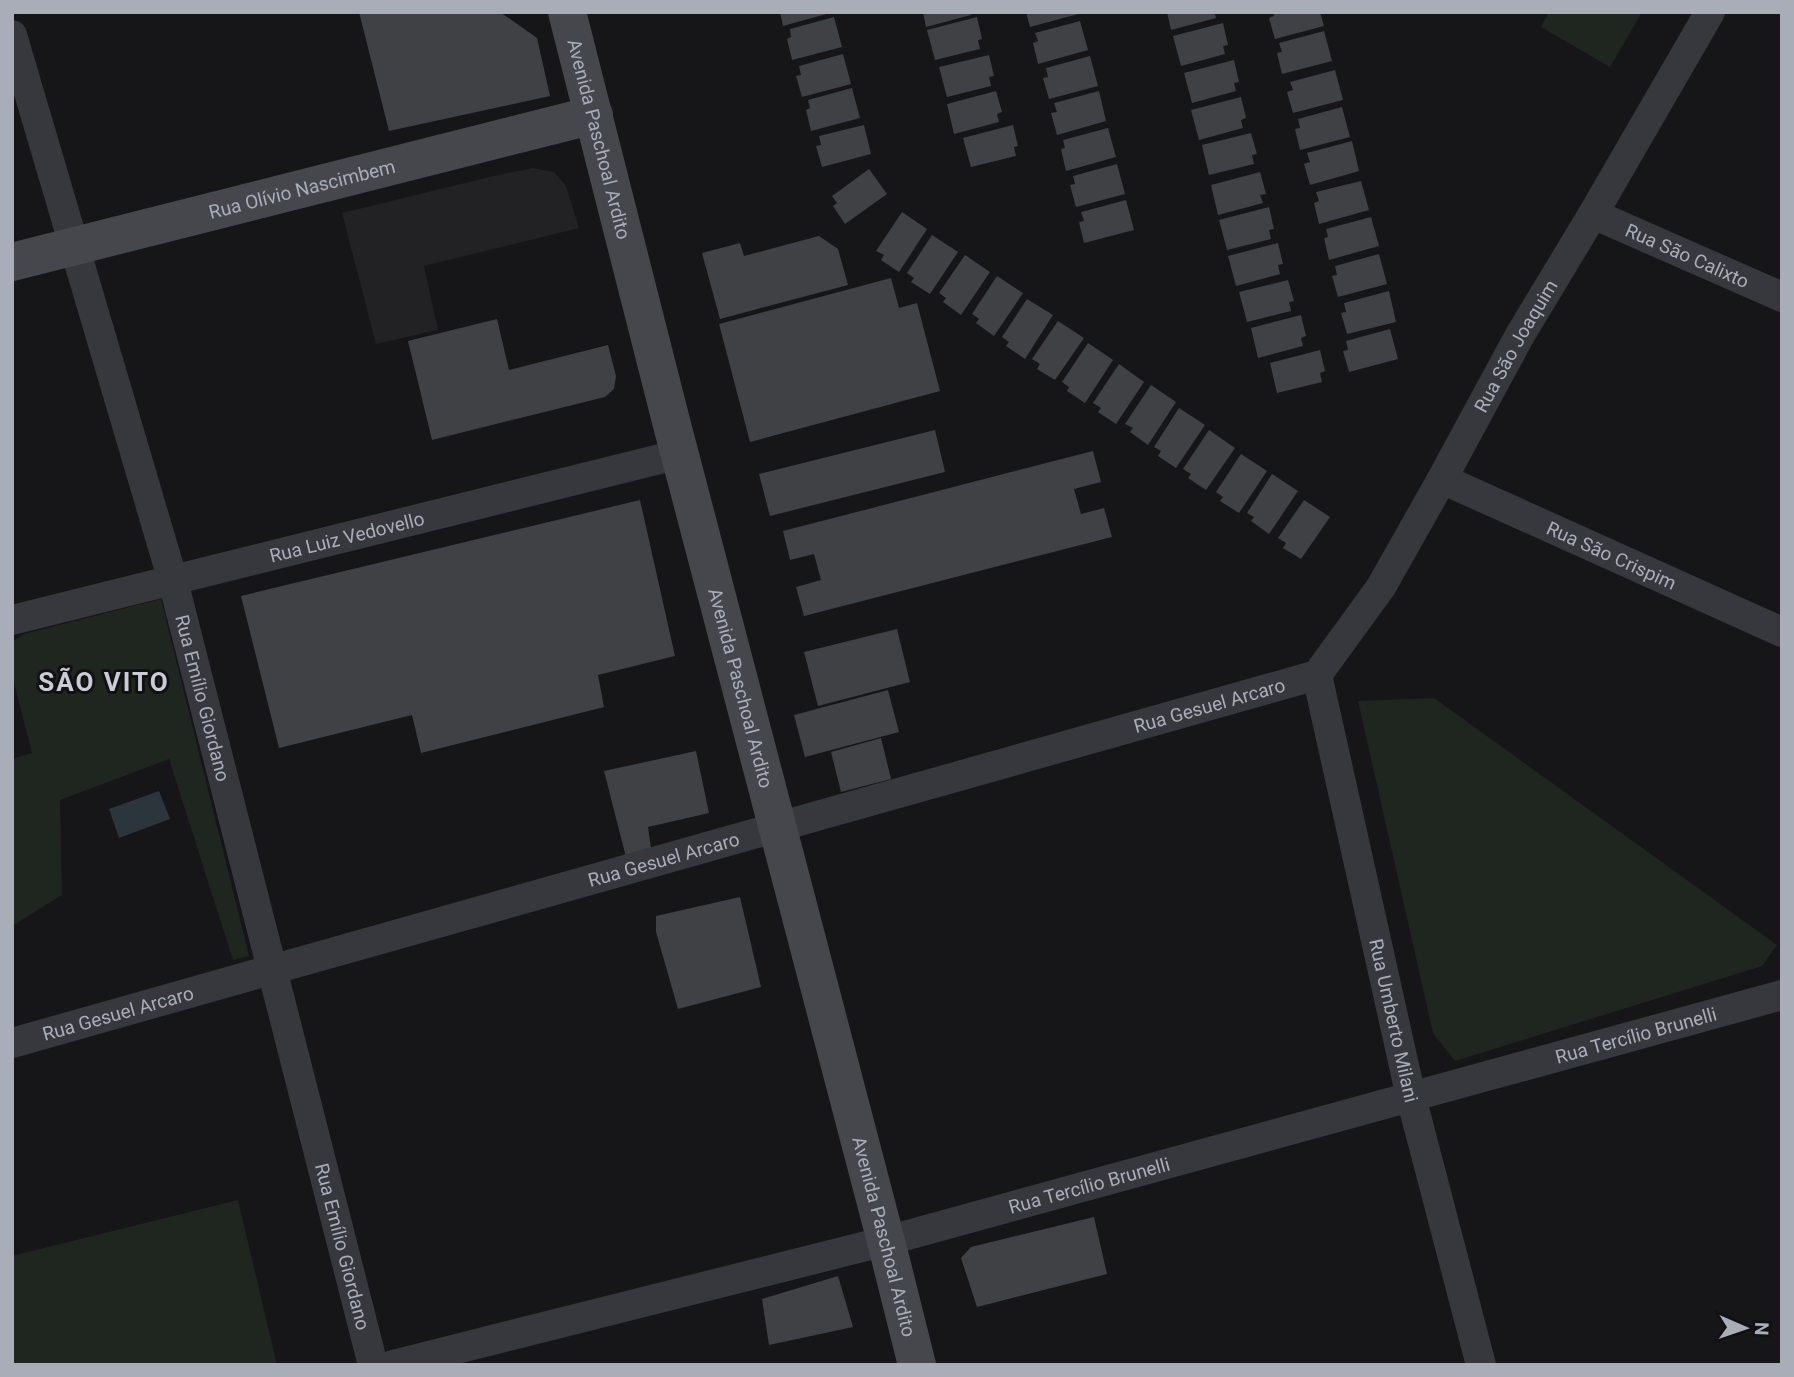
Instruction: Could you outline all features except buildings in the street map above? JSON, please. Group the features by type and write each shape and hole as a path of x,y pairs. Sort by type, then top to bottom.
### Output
{"main road":[{"name":"Avenida Paschoal Ardito","path":"567,12 916,1365"},
{"name":"Rua Olívio Nascimbem","path":"12,262 594,115"}],"street":[{"name":"Rua São Joaquim","path":"1317,675 1381,587 1520,335 1710,12"},
{"name":"Rua Emílio Giordano","path":"12,35 173,581 373,1365"},
{"name":"Rua São Calixto","path":"1593,214 1782,296"},
{"name":"Rua Luiz Vedovello","path":"12,620 680,453"},
{"name":"Rua São Crispim","path":"1442,479 1782,632"},
{"name":"Rua Gesuel Arcaro","path":"12,1043 1317,675"},
{"name":"Rua Umberto Milani","path":"1317,675 1411,1097 1481,1365"},
{"name":"Rua Tercílio Brunelli","path":"393,1365 886,1241 1782,995"}],"shaded area":[{"path":"1549,12 1642,12 1610,67 1541,27"},
{"path":"533,168 554,172 566,186 579,228 424,266 438,330 376,344 342,213"},
{"path":"161,599 249,956 233,960 169,759 60,800 62,895 12,926 12,759 32,753 12,675 12,642 24,634"},
{"path":"1434,698 1777,945 1762,966 1455,1061 1433,1033 1358,701"},
{"path":"159,791 170,819 119,838 109,809"},
{"path":"238,1200 277,1365 12,1365 12,1256"}],"district":[{"name":"SÃO VITO","path":"104,682"}]}
